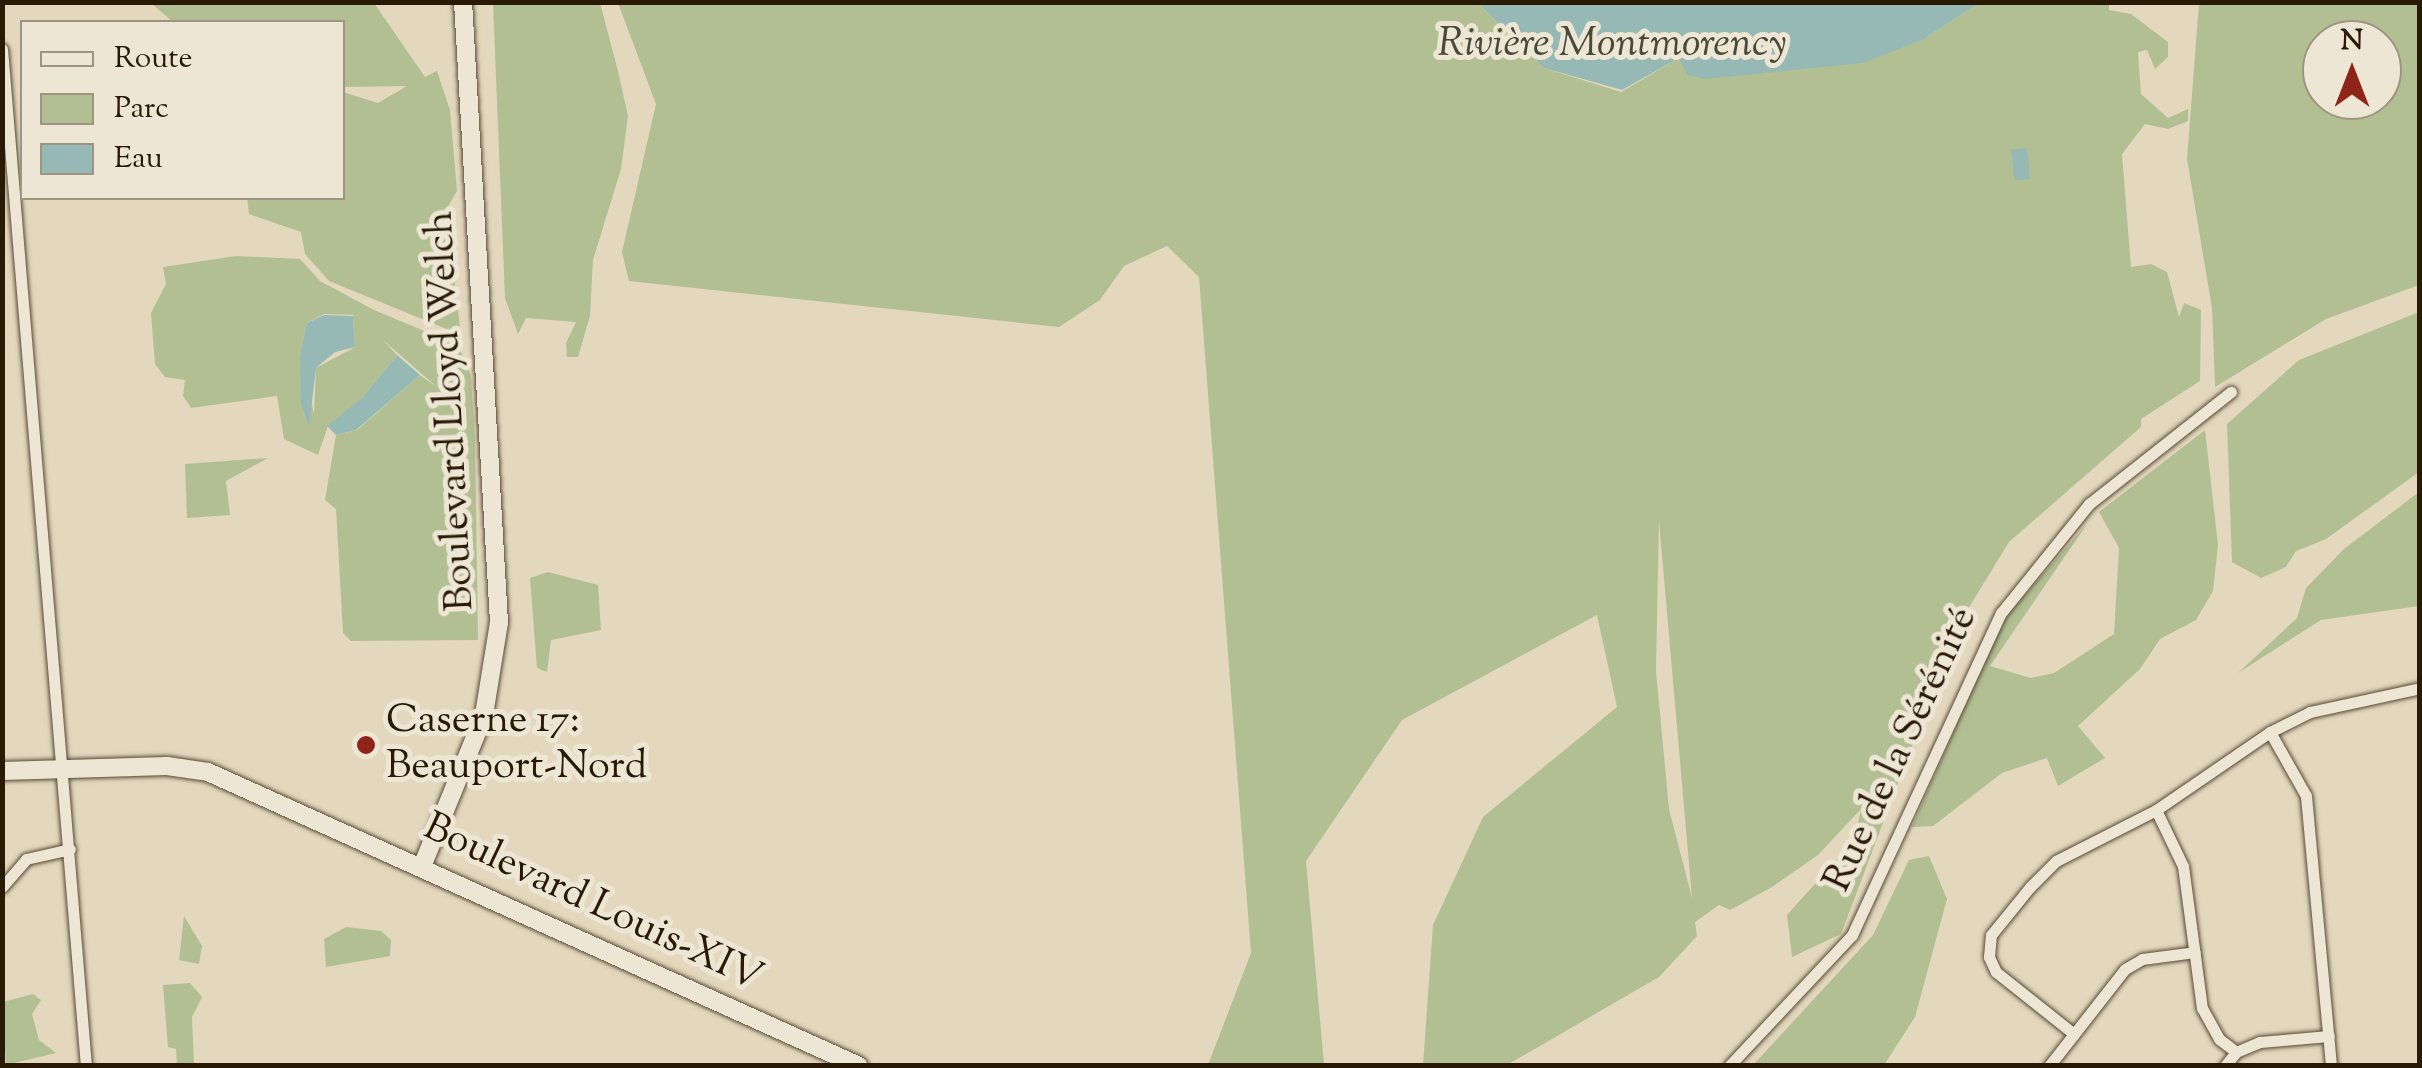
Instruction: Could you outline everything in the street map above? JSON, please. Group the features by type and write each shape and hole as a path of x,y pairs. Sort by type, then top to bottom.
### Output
{"main road":[{"name":"Boulevard Lloyd Welch","path":"422,864 484,715 499,622 463,2"},
{"name":"Boulevard Louis-XIV","path":"2,771 167,766 208,772 422,864 859,1066"}],"street":[{"path":"2,49 65,770 86,1066"},
{"name":"Rue de la Sérénité","path":"1730,1066 1852,935 2001,613 2089,504 2231,392"},
{"path":"2074,1034 1996,972 1989,957 1991,935 2056,862 2156,810 2270,732 2310,712 2420,688"},
{"path":"2270,732 2306,796 2331,1066"},
{"path":"2156,810 2178,845 2206,1017 2236,1052"},
{"path":"2,887 26,859 70,849"},
{"path":"2049,1066 2125,969 2142,959 2194,952"},
{"path":"2225,1066 2236,1052 2260,1042 2329,1036"}],"green space":[{"path":"151,3 374,3 425,77 437,71 450,110 457,191 446,210 461,335 329,281 305,254 301,232 249,214 247,200 345,200 345,93 378,103 407,86 345,87 345,20 171,20"},
{"path":"493,3 600,3 618,71 628,116 621,169 593,260 590,316 578,357 567,357 566,343 576,322 526,318 518,334 505,298"},
{"path":"618,3 1478,3 1544,68 1621,92 1679,58 1686,64 1924,39 1979,3 2109,3 2109,10 2131,14 2168,42 2168,57 2155,69 2147,50 2138,52 2141,94 2168,118 2188,109 2188,121 2168,129 2145,124 2122,154 2131,267 2151,264 2167,272 2179,317 2184,303 2201,310 2200,381 2141,419 2141,427 2009,542 1957,627 1841,934 1792,957 1787,915 1855,839 1861,809 1818,855 1772,887 1730,910 1719,905 1695,922 1697,936 1659,977 1507,1065 1423,1065 1433,925 1483,817 1617,707 1597,615 1402,720 1306,861 1324,1065 1208,1065 1251,953 1199,277 1167,246 1124,266 1100,300 1059,327 629,281 622,252 656,104","holes":["1659,520 1692,898 1669,809 1656,671"]},
{"path":"2199,3 2420,3 2419,285 2326,319 2215,387 2212,308 2187,159"},
{"path":"236,256 300,259 320,281 374,310 458,345 471,376 478,640 351,641 343,633 336,509 325,500 336,435 357,430 420,375 438,388 383,340 397,355 362,398 328,426 318,455 284,439 277,396 191,408 183,396 185,380 165,377 155,364 151,313 166,284 163,267","holes":["324,314 353,315 355,347 316,368 314,414 300,354 307,323"]},
{"path":"2419,312 2419,472 2326,539 2296,551 2286,567 2261,578 2232,562 2227,424 2299,360"},
{"path":"2205,430 2218,545 2213,591 2196,620 2160,639 2140,669 2078,726 2105,758 2058,786 2047,758 2002,773 1933,826 1912,827 2003,620 2087,524 1990,666 2031,678 2054,673 2114,634 2119,548 2099,512"},
{"path":"268,458 226,481 230,515 187,518 185,464"},
{"path":"2419,492 2419,606 2321,620 2238,673 2297,618 2306,588 2344,549"},
{"path":"548,572 598,585 601,630 551,640 547,672 537,668 530,578"},
{"path":"1929,856 1947,899 1915,1017 1884,1065 1753,1065 1873,935 1909,860"},
{"path":"184,916 202,946 199,964 179,960"},
{"path":"346,927 381,931 391,940 390,956 326,967 324,939"},
{"path":"190,983 202,997 192,1017 194,1065 177,1065 176,1049 168,1047 163,985"},
{"path":"33,994 41,1000 32,1014 39,1040 56,1053 6,1065 3,1002"}],"water":[{"name":"Rivière Montmorency","path":"1478,3 1979,3 1924,39 1863,63 1705,79 1687,75 1679,58 1622,90 1544,68"},
{"path":"2027,148 2030,179 2014,181 2011,150"},
{"path":"324,315 353,316 355,347 335,352 316,368 309,426 301,403 300,354 307,323"},
{"path":"397,355 420,375 356,430 336,435 327,426 362,398"}],"place":[{"name":"Caserne 17: Beauport-Nord","path":"366,745"}]}
